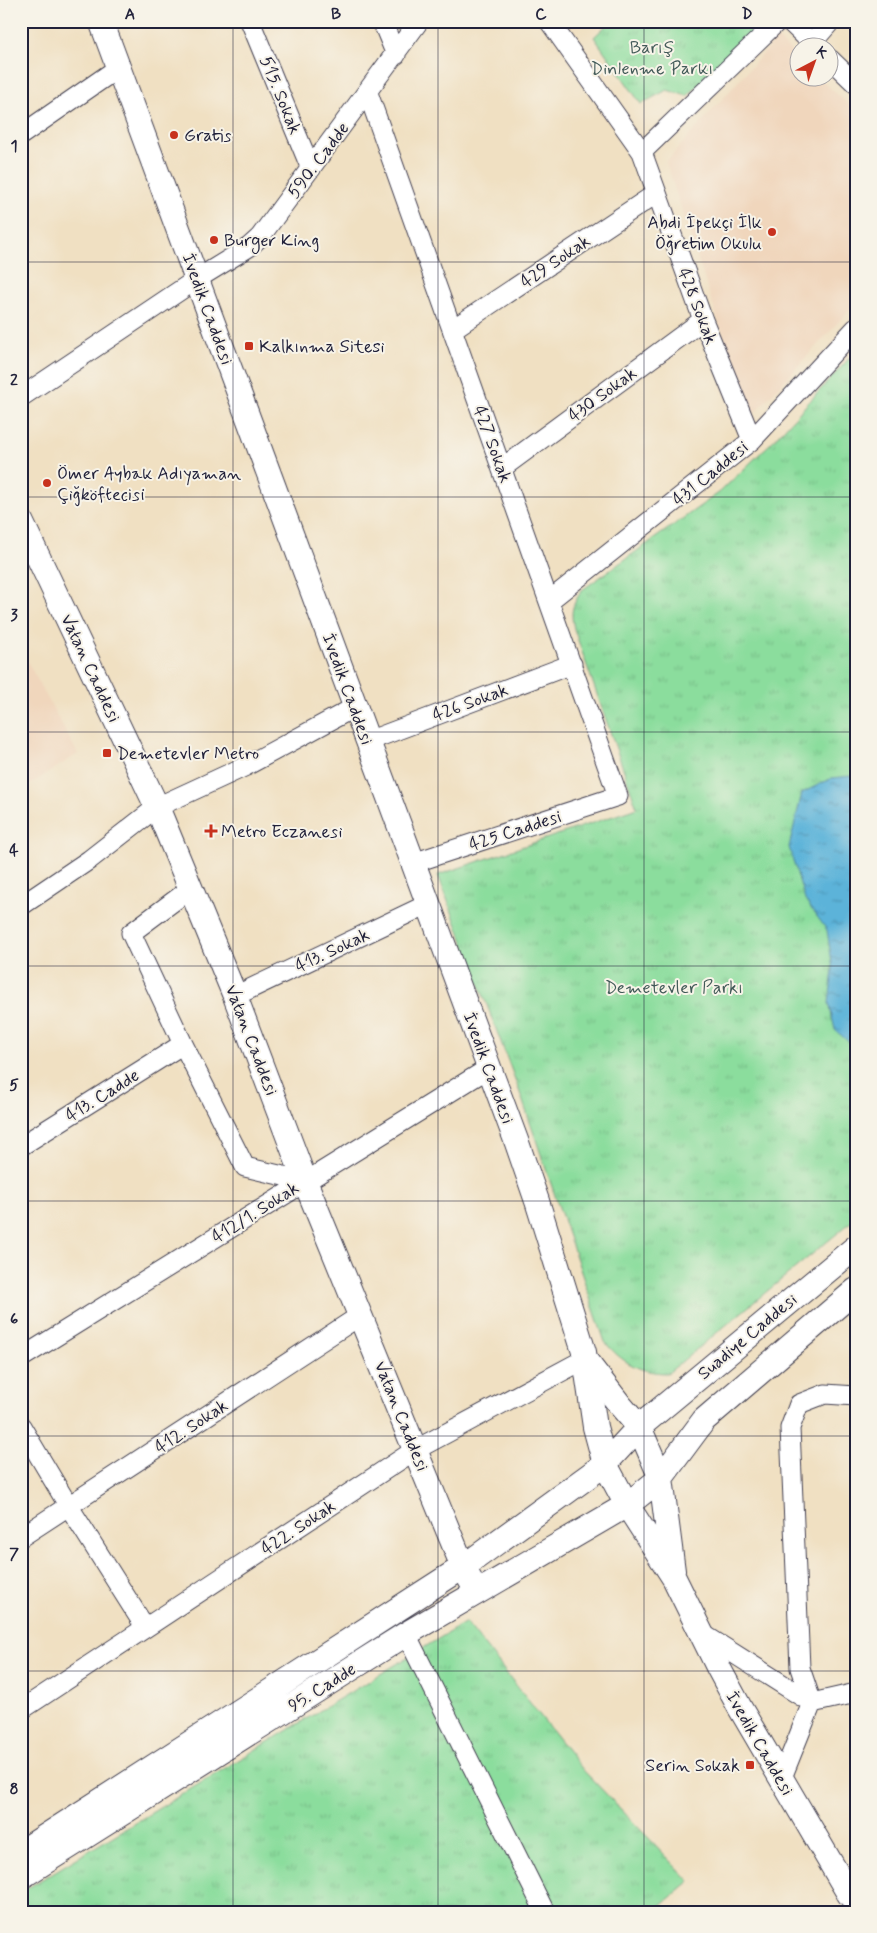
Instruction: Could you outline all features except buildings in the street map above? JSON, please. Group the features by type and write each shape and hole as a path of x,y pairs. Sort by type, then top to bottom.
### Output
{"main road":[{"name":"İvedik Caddesi","path":"101,21 537,1201 585,1359 595,1427 605,1464 627,1505 674,1578 718,1667 781,1780 856,1902"},
{"name":"Vatan Caddesi","path":"21,521 157,807 236,996 305,1181 463,1567 477,1592"},
{"name":"Suadiye Caddesi","path":"639,1427 856,1247"},
{"name":"Suadiye Caddesi","path":"661,1478 704,1420 856,1290"},
{"name":"İvedik Caddesi","path":"585,1359 639,1427 661,1478 674,1578"},
{"path":"605,1464 639,1427"},
{"name":"95. Cadde","path":"21,1852 463,1567 605,1464"},
{"path":"627,1505 661,1478"},
{"name":"95. Cadde","path":"21,1877 406,1634 627,1505"}],"street":[{"name":"515. Sokak","path":"250,21 311,169"},
{"path":"382,21 396,54"},
{"name":"590. Cadde","path":"21,397 197,279 250,247 260,237 368,93 419,21"},
{"name":"428 Sokak","path":"549,21 642,152 703,320 752,440"},
{"path":"642,152 778,21"},
{"path":"789,21 807,38"},
{"path":"820,38 831,21"},
{"path":"21,135 118,68"},
{"path":"840,69 856,84"},
{"name":"427 Sokak","path":"368,93 618,796"},
{"name":"429 Sokak","path":"452,329 657,193"},
{"name":"430 Sokak","path":"502,468 703,320"},
{"name":"431 Caddesi","path":"549,601 752,440 856,328"},
{"name":"426 Sokak","path":"368,740 572,664"},
{"path":"21,906 89,860 157,807 246,766 355,707"},
{"name":"425 Caddesi","path":"413,863 618,796"},
{"path":"190,888 131,933 244,1167 305,1181"},
{"name":"413. Sokak","path":"236,996 428,904"},
{"name":"413. Cadde","path":"21,1146 183,1044"},
{"name":"412/1. Sokak","path":"21,1358 489,1068"},
{"name":"412. Sokak","path":"21,1537 361,1315"},
{"name":"422. Sokak","path":"21,1710 415,1450 585,1359"},
{"path":"781,1780 812,1702 800,1668 790,1428 799,1404 825,1394 856,1396"},
{"path":"21,1426 145,1627"},
{"path":"406,1634 545,1912"},
{"path":"703,1634 812,1702 856,1694"}],"shaded area":[{"name":"Abdi İpekçi İlk Öğretim Okulu","path":"777,38 790,50 790,88 830,88 856,111 856,303 750,418 666,162"},
{"path":"21,650 78,754 21,790"}],"green space":[{"name":"Barış Dinlenme Parkı","path":"611,21 761,21 764,24 687,96 667,90 641,104 594,37"},
{"name":"Demetevler Parkı","path":"856,351 856,1218 668,1373 658,1373 641,1369 625,1361 605,1342 519,1090 438,875 637,808 574,629 572,613 576,600 582,590 720,492 772,442"},
{"path":"466,1622 584,1771 690,1881 653,1912 21,1912 21,1892"}],"water":[{"path":"856,777 856,1035 849,1042 835,1030 829,1003 833,969 827,930 805,900 789,847 802,793 832,778"}],"place":[{"name":"Gratis","path":"174,135"},
{"name":"Abdi İpekçi İlk Öğretim Okulu","path":"772,232"},
{"name":"Burger King","path":"214,240"},
{"name":"Kalkınma Sitesi","path":"249,346"},
{"name":"Ömer Aybak Adıyaman Çiğköftecisi","path":"47,483"},
{"name":"Demetevler Metro","path":"107,753"},
{"name":"Metro Eczanesi","path":"211,831"},
{"name":"Serin Sokak","path":"750,1765"}]}
